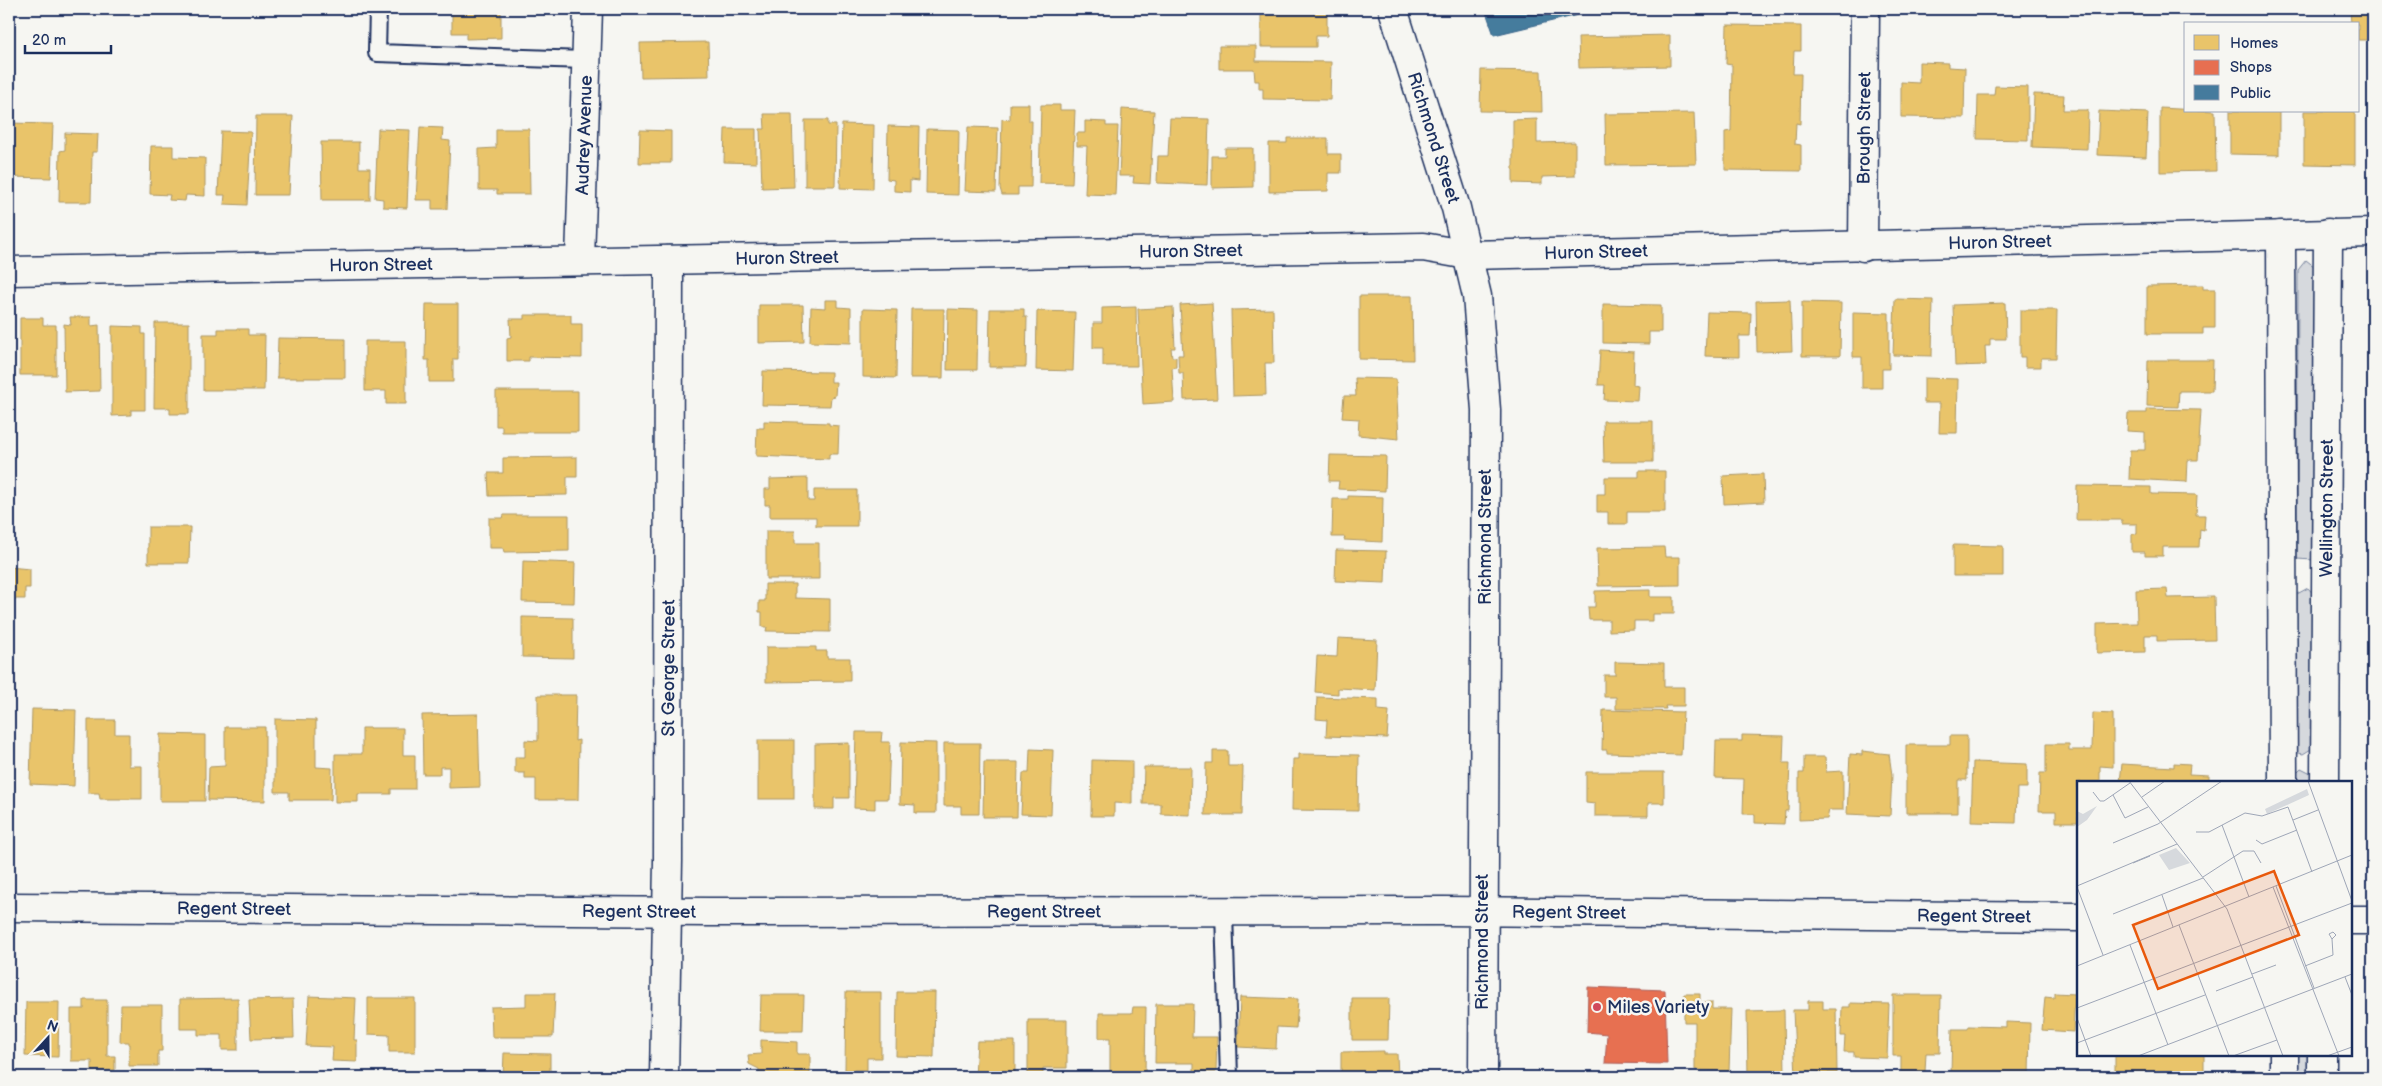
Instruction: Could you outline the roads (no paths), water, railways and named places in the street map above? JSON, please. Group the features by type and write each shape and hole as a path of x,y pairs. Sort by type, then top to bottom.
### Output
{"street":[{"name":"Audrey Avenue","path":"580,260 588,9"},
{"name":"Richmond Street","path":"1393,9 1456,208 1477,296 1486,410 1482,911 1483,1077"},
{"name":"Brough Street","path":"1863,246 1865,9"},
{"name":"Wellington Street","path":"2325,781 2328,233"},
{"name":"Huron Street","path":"9,271 1423,247 1468,255 2373,233"},
{"path":"2281,235 2283,781"},
{"name":"St George Street","path":"664,1077 668,841 669,260"},
{"name":"Regent Street","path":"9,907 666,912 1482,911 2077,918"},
{"path":"2352,920 2373,920"},
{"path":"2284,1056 2284,1077"},
{"path":"2322,1056 2322,1077"}],"lane":[{"path":"378,9 377,53 585,60"},
{"path":"1224,912 1229,1077"}],"place":[{"name":"Miles Variety","path":"1597,1007"}]}
